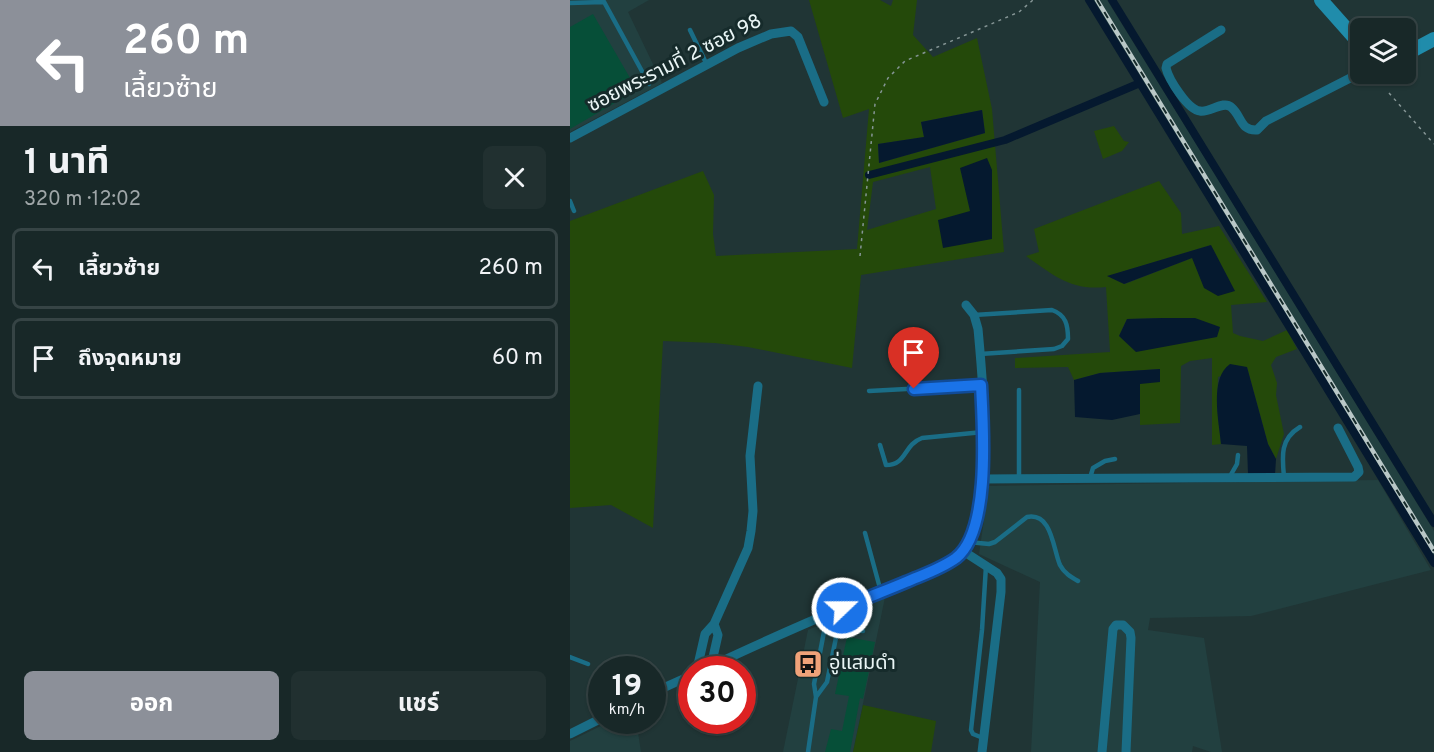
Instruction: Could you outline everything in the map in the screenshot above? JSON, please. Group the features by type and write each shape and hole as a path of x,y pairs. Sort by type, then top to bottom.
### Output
{"main road":[{"path":"1321,0 1350,33"},
{"path":"1416,49 1434,39"}],"street":[{"path":"1221,30 1167,64 1166,68 1193,109 1202,112 1228,105 1232,107 1244,127 1251,131 1257,130 1266,121 1350,78"},
{"name":"ซอยพระรามที่ 2 ซอย 98","path":"570,138 738,48 771,34 791,31 798,37 824,102"},
{"path":"735,656 945,564 963,551 968,542 983,479 978,329 974,315 966,305"},
{"path":"700,656 705,634 714,624 748,548 753,511 750,456 758,386"},
{"path":"983,479 1354,477 1359,472 1358,467 1338,428"},
{"path":"963,551 997,573 1000,579 997,633 982,752"},
{"path":"712,656 718,635 714,624"},
{"path":"1108,752 1102,752 1113,629 1116,625 1123,625 1130,632 1131,638 1125,752"},
{"path":"570,734 588,725"}],"lane":[{"path":"570,3 603,1 649,84"},
{"path":"690,30 707,65"},
{"path":"570,201 574,211"},
{"path":"974,315 1052,310 1061,313 1066,320 1068,331 1068,339 1062,346 1054,349 980,354"},
{"path":"869,391 981,385"},
{"path":"1019,390 1019,479"},
{"path":"1284,478 1285,443 1290,433 1300,427"},
{"path":"880,445 886,465 890,465 901,460 913,441 922,438 983,432"},
{"path":"1229,478 1237,464 1238,454"},
{"path":"1090,478 1093,468 1105,461 1115,459"},
{"path":"968,542 989,544 995,542 1027,517 1040,519 1047,525 1060,566 1078,581"},
{"path":"865,533 880,592"},
{"path":"984,738 972,734 971,730 982,630 986,566"},
{"path":"816,697 827,682 842,608"},
{"path":"808,752 816,697 814,684 828,614"},
{"path":"838,628 863,631"},
{"path":"982,630 997,633"},
{"path":"570,657 588,664"},
{"path":"976,689 989,691"}],"path":[{"path":"860,256 875,104 888,78 905,61 1019,12 1033,0"},
{"path":"1389,93 1434,144"}],"shaded area":[{"path":"570,0 649,0 628,12 662,83 570,132"},
{"path":"1091,0 1107,0 1216,176 1434,531 1434,556"},
{"path":"982,110 985,133 879,163 878,144 924,137 921,122"},
{"path":"987,158 992,170 992,239 943,248 938,220 970,211 960,168"},
{"path":"1211,245 1235,291 1218,296 1204,288 1192,258 1124,284 1107,276"},
{"path":"1195,318 1220,327 1217,337 1136,352 1119,336 1127,319"},
{"path":"1230,364 1247,367 1268,444 1276,459 1275,475 1248,474 1247,446 1221,444 1217,390 1219,379"},
{"path":"1160,369 1160,382 1140,384 1140,414 1112,420 1075,417 1074,380 1100,373"},
{"path":"1378,480 1431,570 1251,616 1150,618 1148,630 1204,638 1222,752 1211,752 1193,746 1192,752 1031,752 1040,582 979,554 989,486"},
{"path":"885,597 853,752 783,752 808,630"},
{"path":"588,732 638,734 641,752 570,752 570,741"}],"green space":[{"path":"809,0 880,0 891,6 893,0 917,0 913,35 933,57 977,38 992,109 1004,252 861,275 852,368 748,347 663,341 653,528 611,505 570,508 570,221 703,171 714,195 713,234 716,256 857,249 869,109 843,118","holes":["982,110 985,133 879,163 878,144 924,137 921,122","930,167 936,209 867,230 873,182"]},
{"path":"1114,126 1124,141 1129,142 1122,151 1103,159 1094,131"},
{"path":"1159,181 1181,213 1182,234 1219,226 1267,302 1231,305 1233,333 1263,341 1287,330 1297,349 1276,357 1271,365 1277,383 1276,395 1284,434 1276,459 1268,444 1247,367 1218,377 1217,406 1221,444 1212,445 1212,358 1190,361 1181,366 1180,423 1140,425 1140,383 1159,369 1100,373 1074,380 1068,367 1015,368 1015,358 1110,352 1106,287 1094,288 1072,284 1026,256 1039,252 1034,229","holes":["1211,245 1192,258 1125,284 1108,276","1195,318 1119,336 1127,319"]},
{"path":"863,705 936,721 931,752 853,752"}],"building":[{"path":"593,14 637,90 570,129 570,27"},
{"path":"847,637 875,642 863,699 860,698 850,752 825,752 831,729 842,731 849,696 835,694"}],"waterway":[{"path":"1089,0 1434,563"},
{"path":"1112,0 1434,523"},
{"path":"869,175 1005,140 1140,83"}],"railway":[{"path":"1097,0 1434,551"}],"place":[{"name":"อู่แสมดำ","path":"808,664"}],"route":[{"path":"842,608 925,574 956,558 963,551 973,528 984,470 981,385 914,389"}]}
